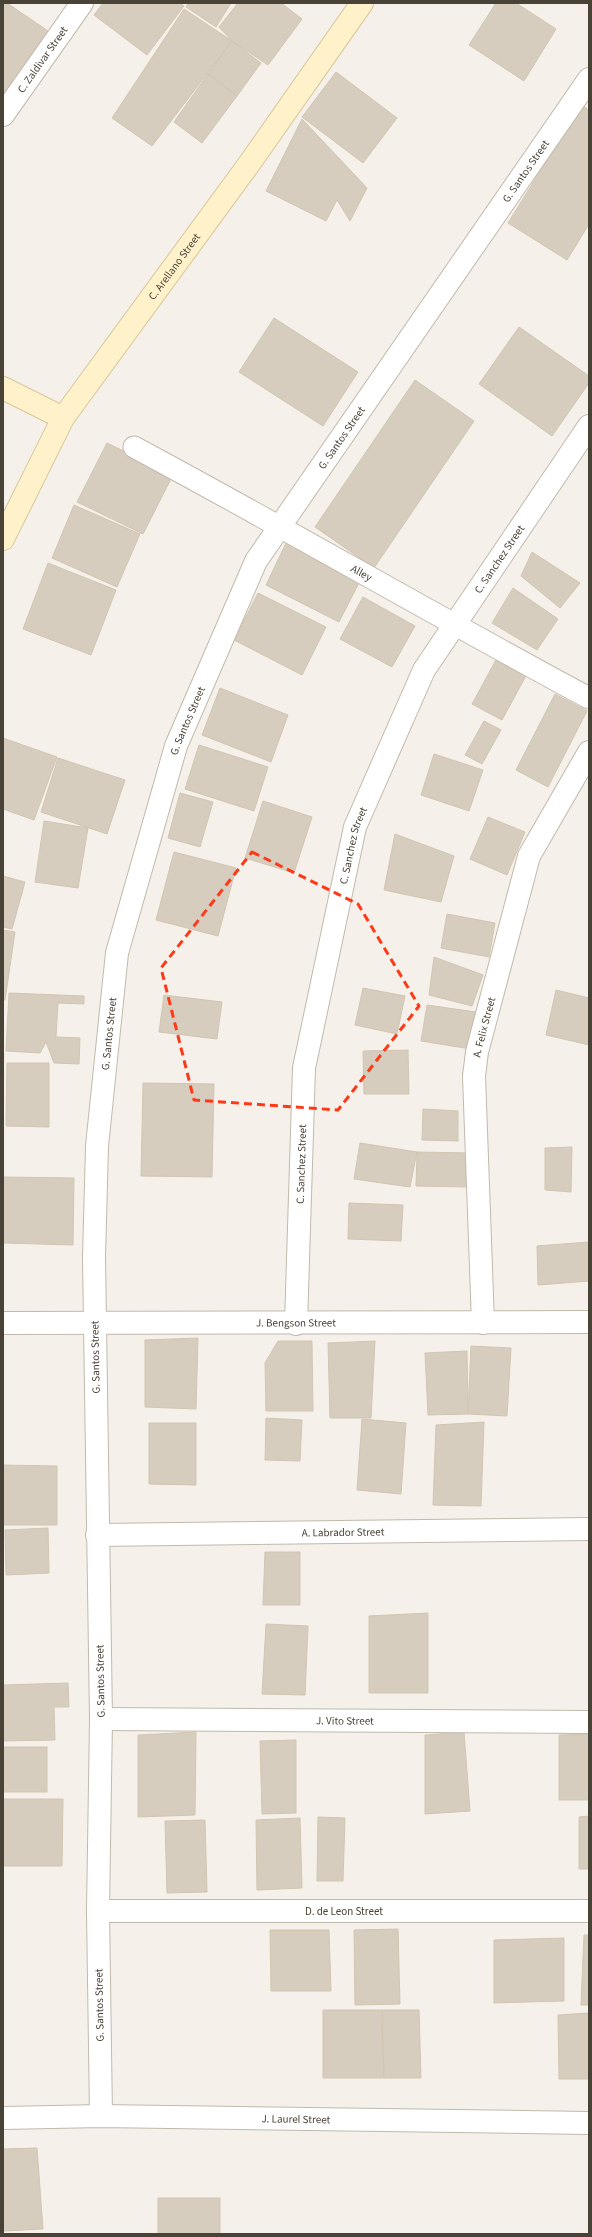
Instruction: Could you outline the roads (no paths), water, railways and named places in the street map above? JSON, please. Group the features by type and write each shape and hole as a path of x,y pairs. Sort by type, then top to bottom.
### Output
{"street":[{"name":"C. Zaldivar Street","path":"3,115 82,3"},
{"name":"C. Arellano Street","path":"3,539 62,418 249,164 362,3"},
{"name":"G. Santos Street","path":"101,2116 98,1911 101,1719 94,1322 97,1146 117,953 176,746 256,560 589,79"},
{"path":"3,388 62,418"},
{"name":"C. Sanchez Street","path":"296,1324 304,1068 355,827 424,670 589,426"},
{"name":"A. Felix Street","path":"483,1323 474,1076 477,1052 529,856 589,752"},
{"name":"J. Bengson Street","path":"3,1323 94,1322 296,1324 589,1322"},
{"name":"A. Labrador Street","path":"97,1535 589,1529"},
{"name":"J. Vito Street","path":"101,1719 589,1722"},
{"name":"D. de Leon Street","path":"98,1911 589,1911"},
{"name":"J. Laurel Street","path":"3,2118 101,2116 589,2123"}],"lane":[{"name":"Alley","path":"134,448 280,526 453,625 589,698"}]}
